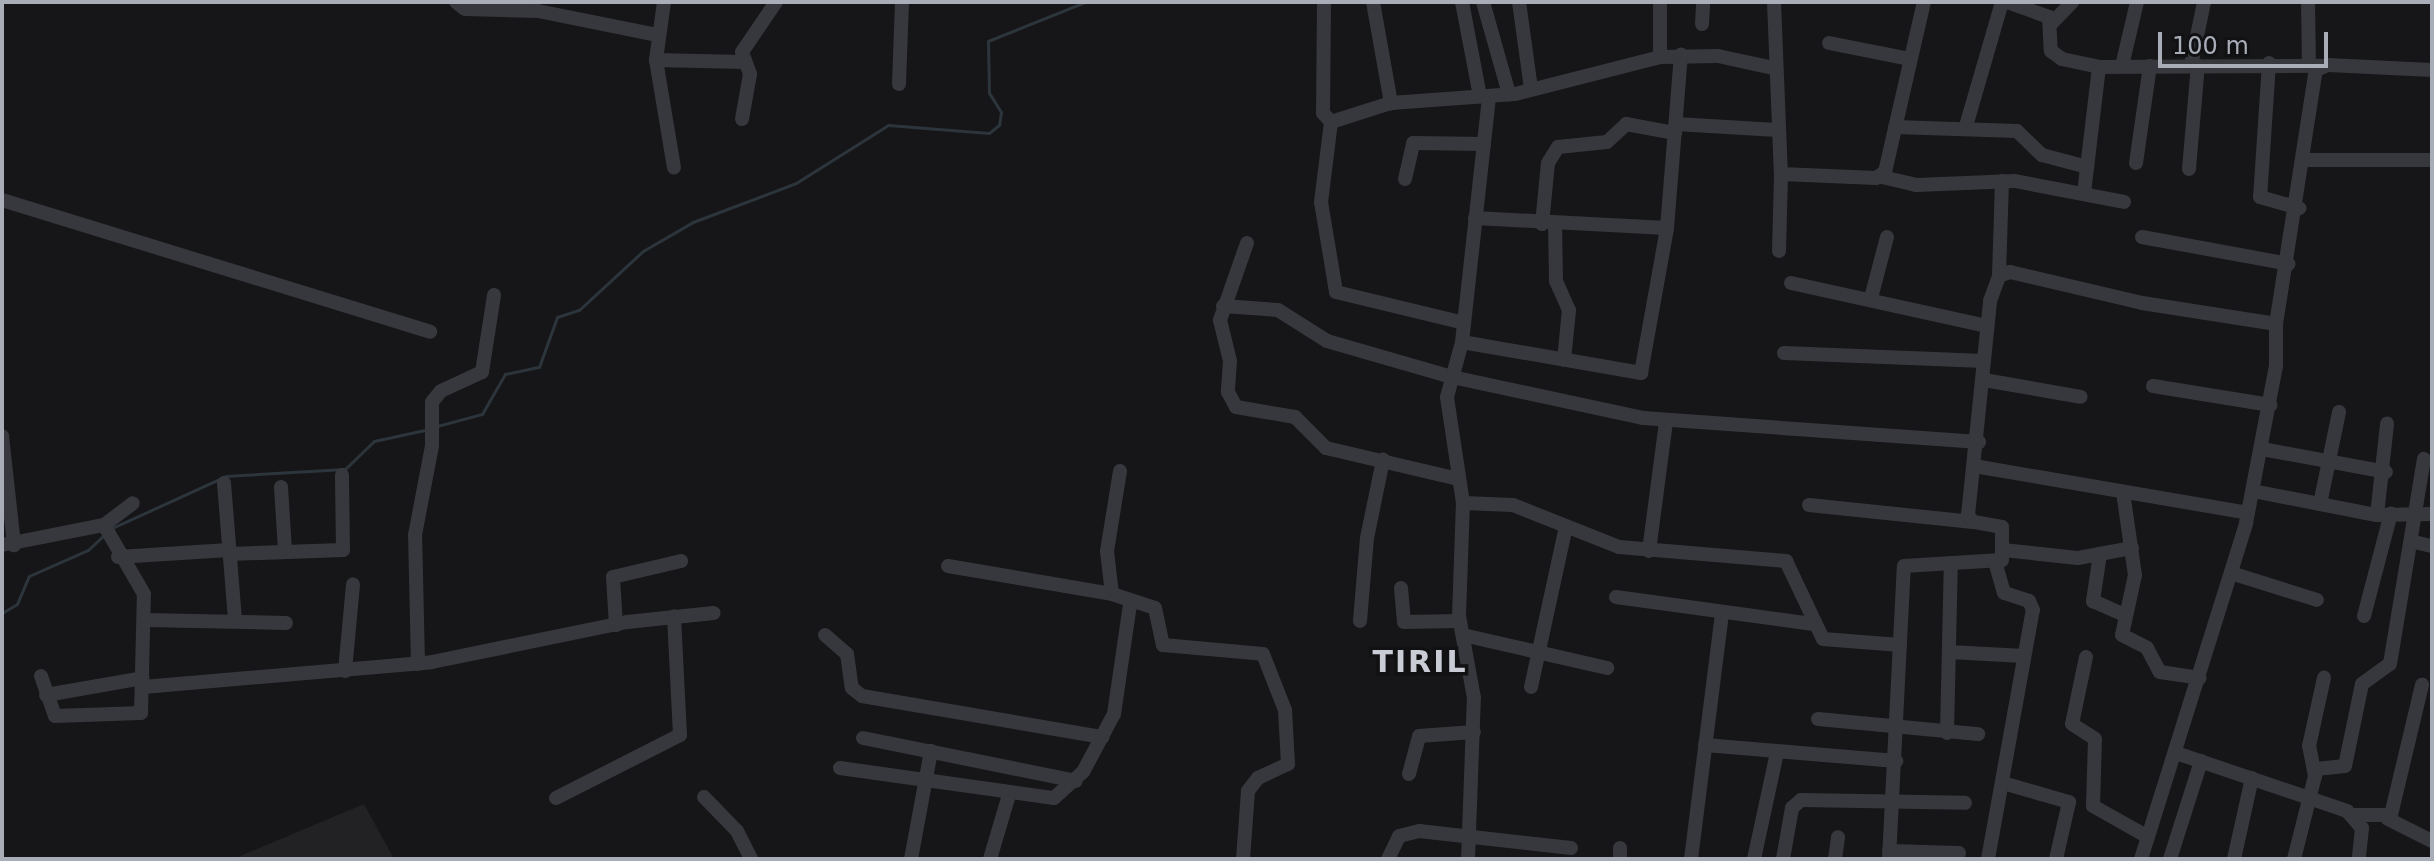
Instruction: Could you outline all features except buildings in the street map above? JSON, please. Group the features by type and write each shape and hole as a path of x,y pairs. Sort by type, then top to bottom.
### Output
{"street":[{"path":"456,2 465,9 537,6 657,35"},
{"path":"664,2 657,35 656,60 674,168"},
{"path":"742,119 750,74 743,62 746,43 776,2"},
{"path":"899,84 902,2"},
{"path":"1324,2 1323,113 1331,122 1321,202 1336,292 1464,323"},
{"path":"1373,2 1391,103"},
{"path":"1462,2 1485,96 1484,144 1462,342 1452,377 1446,420 1463,503 1462,628 1474,732 1468,859"},
{"path":"1483,2 1509,94"},
{"path":"1519,2 1531,89"},
{"path":"1660,2 1660,57"},
{"path":"1702,24 1703,2"},
{"path":"1774,2 1773,68 1781,174 1779,251"},
{"path":"1882,177 1924,2"},
{"path":"1966,126 2004,2 2052,23"},
{"path":"2072,2 2052,23 2051,51 2099,67 2269,63 2432,70"},
{"path":"2122,66 2137,2"},
{"path":"2189,169 2194,65 2204,2"},
{"path":"2141,859 2231,573 2262,449 2270,405 2276,324 2299,208 2315,66 2308,2"},
{"path":"1829,43 1910,59"},
{"path":"1331,122 1391,103 1509,94 1660,57 1681,55 1773,68"},
{"path":"1462,342 1641,373 1667,228 1681,55"},
{"path":"656,60 743,62"},
{"path":"2269,63 2260,197 2299,208"},
{"path":"2136,163 2150,66"},
{"path":"2084,193 2099,67"},
{"path":"1564,360 1569,310 1556,281 1548,224 1548,163 1558,147 1607,142 1626,124 1676,129 1777,130"},
{"path":"1895,127 1966,126 2017,131 2042,155 2087,167"},
{"path":"1405,179 1413,143 1484,144"},
{"path":"2304,160 2432,160"},
{"path":"1781,174 1882,177 1916,185 2002,181 2124,202"},
{"path":"1973,522 1968,510 1979,442 1987,326 1999,276 2002,181"},
{"path":"2,200 430,332"},
{"path":"1475,218 1667,228"},
{"path":"1871,298 1887,237"},
{"path":"2142,237 2289,264"},
{"path":"1247,243 1223,306 1227,386 1236,407 1249,414 1288,414 1318,444 1458,479"},
{"path":"1999,276 2010,272 2142,303 2276,324"},
{"path":"1791,283 1871,298 1987,326"},
{"path":"418,664 415,535 436,394 482,372 494,295"},
{"path":"1223,306 1278,310 1327,341 1452,377 1666,421 1979,442"},
{"path":"1784,353 1984,361"},
{"path":"1984,380 2081,397"},
{"path":"2153,386 2270,405"},
{"path":"2320,504 2339,412"},
{"path":"1649,551 1666,421"},
{"path":"2364,616 2384,514 2387,424"},
{"path":"3,445 8,545 106,529 133,503"},
{"path":"2262,449 2386,472"},
{"path":"2316,769 2345,766 2362,684 2390,664 2414,542 2425,514 2424,459"},
{"path":"1360,621 1367,538 1383,460"},
{"path":"1974,466 2248,513"},
{"path":"1112,594 1107,551 1120,471"},
{"path":"118,557 345,548 342,475"},
{"path":"224,483 235,621"},
{"path":"281,487 285,551"},
{"path":"2253,491 2384,514 2425,514"},
{"path":"2123,492 2132,548 2134,586 2123,639 2147,648 2156,669 2200,678"},
{"path":"1463,503 1513,505 1566,527 1649,551 1786,561 1797,572 1813,624 1830,643 1900,645"},
{"path":"1809,505 2002,527 2003,550 1996,565 2004,593 2032,603 1988,859"},
{"path":"1531,687 1535,652 1566,527"},
{"path":"41,676 46,695 59,717 139,714 145,620 142,588 118,557 106,529"},
{"path":"2414,542 2432,546"},
{"path":"2003,550 2100,554 2132,548"},
{"path":"2100,554 2093,601 2126,616"},
{"path":"616,625 613,577 681,561"},
{"path":"1959,853 1889,855 1904,566 1951,563 1996,565"},
{"path":"1947,733 1951,563"},
{"path":"948,566 1112,594 1158,616 1163,645 1256,652 1268,661 1285,710 1288,764 1258,778 1248,791 1243,859"},
{"path":"2231,573 2317,600"},
{"path":"345,671 353,584"},
{"path":"1401,588 1404,622 1462,628 1535,652 1607,668"},
{"path":"1616,597 1813,624"},
{"path":"840,768 1049,799 1076,781 1103,737 1120,696 1137,605"},
{"path":"46,695 143,683 418,664 508,651 616,625 714,613"},
{"path":"1691,859 1722,613"},
{"path":"556,798 680,735 674,616"},
{"path":"145,620 286,623"},
{"path":"825,635 847,654 852,688 862,696 1103,737"},
{"path":"1949,652 2024,656"},
{"path":"2086,657 2072,724 2094,734 2093,806 2148,837"},
{"path":"2294,859 2316,769 2309,746 2324,678"},
{"path":"2388,819 2422,685"},
{"path":"1818,719 1896,729 1978,734"},
{"path":"1409,774 1419,736 1474,732"},
{"path":"863,738 1076,781"},
{"path":"1705,745 1896,761"},
{"path":"911,859 931,751"},
{"path":"1754,859 1777,753"},
{"path":"2176,753 2355,815 2388,819 2432,841"},
{"path":"2170,859 2201,761"},
{"path":"2234,859 2252,778"},
{"path":"2003,783 2069,802 2056,859"},
{"path":"990,859 1009,795"},
{"path":"704,797 737,831 751,859"},
{"path":"1783,859 1792,808 1801,800 1965,803"},
{"path":"2355,815 2362,828 2359,859"},
{"path":"1388,859 1392,842 1408,832 1571,848"},
{"path":"1835,859 1838,837"}],"shaded area":[{"path":"364,804 394,859 233,859"}],"waterway":[{"path":"437,426 482,414 505,374 539,367 557,317 579,310 643,251 693,222 796,183 888,125 989,133 999,125 1001,112 989,93 988,41 1085,2"},
{"path":"112,528 226,476 345,469 374,441 425,430"},
{"path":"2,613 17,604 29,576 88,550 103,536"}],"district":[{"name":"TIRIL","path":"1420,662"}]}
